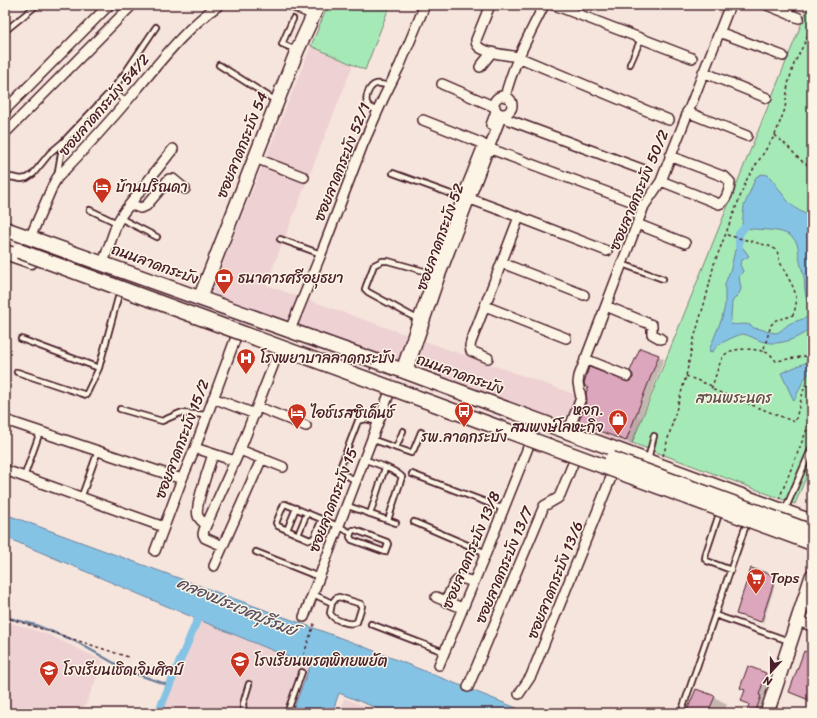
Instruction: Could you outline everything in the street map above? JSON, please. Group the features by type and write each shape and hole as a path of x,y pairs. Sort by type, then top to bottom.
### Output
{"main road":[{"name":"ซอยลาดกระบัง 54","path":"200,298 297,51 316,10"},
{"name":"ถนนลาดกระบัง","path":"5,229 290,330 647,461 781,508 812,522"},
{"path":"5,237 812,532"},
{"path":"5,246 812,543"},
{"path":"5,252 812,548"},
{"path":"191,320 200,298"},
{"path":"767,713 812,576"}],"street":[{"path":"5,110 109,5"},
{"path":"5,133 132,5"},
{"name":"ซอยลาดกระบัง 54/2","path":"30,238 57,178 98,135 183,35 204,15 219,5"},
{"path":"291,5 316,10"},
{"name":"ซอยลาดกระบัง 52/1","path":"290,330 377,110 400,64 425,5"},
{"path":"490,5 476,40 479,47 492,52 518,57 670,120"},
{"path":"506,97 510,78 518,57 544,5"},
{"path":"554,5 692,58"},
{"name":"ซอยลาดกระบัง 50/2","path":"568,432 581,398 578,379 585,359 644,206 661,181 730,5"},
{"path":"767,5 800,18"},
{"path":"719,32 783,56"},
{"path":"480,66 492,52"},
{"path":"703,72 767,98"},
{"path":"442,84 499,112 644,170"},
{"name":"ซอยลาดกระบัง 52","path":"404,372 437,277 499,112 495,103 499,98 506,97 509,99 512,106 509,112 499,112"},
{"path":"687,112 747,136"},
{"path":"423,120 486,146 644,206"},
{"path":"103,263 119,220 173,149"},
{"path":"661,181 719,204 724,201 730,186 730,182 725,177 670,156"},
{"path":"255,158 304,177"},
{"path":"130,204 140,208 146,206 169,179 173,179 185,189"},
{"path":"466,198 607,251"},
{"path":"488,358 471,351 470,346 519,217"},
{"path":"637,224 685,243"},
{"path":"502,263 584,295"},
{"path":"484,306 566,338"},
{"path":"606,306 652,325 652,334 661,339"},
{"name":"ซอยลาดกระบัง 15/2","path":"155,551 236,337"},
{"path":"223,546 204,537 204,530 240,450 278,353"},
{"path":"585,359 627,376"},
{"name":"ซอยลาดกระบัง 15","path":"304,617 345,505 389,394"},
{"path":"213,398 306,426"},
{"path":"5,420 182,478"},
{"name":"ซอยลาดกระบัง 13/8","path":"439,665 529,445"},
{"path":"195,448 235,461"},
{"path":"240,450 283,467"},
{"path":"206,524 201,520 197,513 202,488 213,454"},
{"path":"214,566 262,458"},
{"name":"ซอยลาดกระบัง 13/7","path":"468,687 544,506 558,498 560,495 574,461"},
{"path":"5,470 164,527"},
{"name":"ซอยลาดกระบัง 13/6","path":"519,694 531,676 612,475"},
{"path":"446,602 454,586 459,580 462,579 473,582"},
{"path":"436,597 462,608"},
{"path":"797,621 812,626"}],"lane":[{"path":"5,31 37,5"},
{"path":"293,20 282,44 297,51"},
{"path":"5,176 21,179 27,178 33,174 50,153 63,142 112,90 156,27"},
{"path":"630,64 641,39"},
{"path":"219,65 277,102"},
{"path":"377,110 370,107 368,104 366,99 368,93 372,86 378,83 389,86"},
{"path":"112,90 126,102"},
{"path":"57,178 63,142"},
{"path":"393,173 466,198"},
{"path":"90,210 119,220 157,237"},
{"path":"280,239 321,254"},
{"path":"421,321 368,292 365,289 366,286 374,265 382,261 388,261 437,277"},
{"path":"622,264 663,279"},
{"path":"17,372 84,396 87,393 99,368 119,294"},
{"path":"22,339 99,368"},
{"path":"120,408 162,421 180,413 207,415"},
{"path":"355,480 346,476 342,472 340,468 342,461 358,421 366,419 378,422"},
{"path":"396,448 403,430"},
{"path":"24,477 40,432"},
{"path":"371,439 411,453 414,450 421,432"},
{"path":"647,461 654,436"},
{"path":"781,508 812,447"},
{"path":"81,498 98,451"},
{"path":"363,459 401,475 402,477 388,520"},
{"path":"370,514 385,468"},
{"path":"412,474 504,509"},
{"path":"322,519 312,540 276,525 284,504 286,504 296,508 307,513 322,519 338,526 351,533"},
{"path":"345,505 396,523"},
{"path":"287,530 296,508"},
{"path":"298,535 307,513"},
{"path":"719,514 705,557 707,561 731,570"},
{"path":"414,522 486,553"},
{"path":"681,713 746,525"},
{"path":"355,530 387,542 388,544 385,552 352,540 350,537 351,533 355,530"},
{"path":"256,552 319,577"},
{"path":"313,594 332,603"},
{"path":"339,596 362,604 357,622 351,624 333,618 330,613 332,603 339,596"},
{"path":"715,615 790,642"},
{"path":"371,624 444,652"},
{"path":"287,713 302,672"},
{"path":"244,713 243,704 249,684"}],"path":[{"path":"662,460 686,376 693,342 714,264 746,179 767,150 775,135 785,109 788,84 794,64 808,36 812,22"},
{"path":"775,135 796,156 808,165 812,166"},
{"path":"726,234 769,246 777,250 781,264 792,284 796,296 797,308 792,316 776,320 771,325 763,352"},
{"path":"812,355 776,361 770,354 763,352 742,349 729,352 723,357 711,389 795,422 805,385 812,387"},
{"path":"686,376 712,386"},
{"path":"781,508 812,417"},
{"path":"5,617 128,657"},
{"path":"302,672 300,664 314,624 304,617"}],"shaded area":[{"path":"311,46 353,65 266,285 642,418 629,451 213,296 213,287"},
{"name":"โรงเรียนพรตพิทยพยัต","path":"197,619 310,666 292,713 161,713"},
{"name":"โรงเรียนเชิดเจิมศิลป์","path":"5,621 47,634 104,661 82,713 5,713"},
{"path":"344,698 382,713 340,713"}],"green space":[{"path":"328,5 390,5 365,70 311,46"},
{"name":"สวนพระนคร","path":"809,5 812,5 812,463 795,504 632,443"}],"water":[{"path":"762,174 768,175 791,204 803,213 812,217 812,327 801,335 788,341 774,343 768,343 741,334 718,345 712,352 709,351 722,318 725,305 725,284 731,268 735,250 739,247 743,248 749,256 741,261 740,265 743,271 739,277 741,288 740,292 732,302 731,324 746,324 754,328 776,333 789,324 811,314 805,293 798,247 793,238 786,233 746,228 742,225 744,206 756,177"},
{"path":"812,360 811,371 804,379 794,401 781,373"},
{"name":"คลองประเวศบุรีรมย์","path":"5,514 357,644 529,713 389,713 339,693 332,713 292,713 310,666 5,537"}],"building":[{"path":"640,348 659,355 626,441 578,423 587,400 586,393 588,388 584,383 589,367 628,382 633,378 630,371"},
{"name":"Tops","path":"751,568 776,576 761,622 736,614"},
{"path":"804,651 812,654 812,693 809,700 789,692"},
{"path":"748,666 766,673 759,695 761,696 755,713 747,711 749,704 741,701 745,690 740,688"},
{"path":"696,689 715,696 708,713 686,713"}],"waterway":[{"path":"739,247 739,234 744,228"},
{"path":"158,713 201,611"},
{"path":"5,617 35,625 75,641 128,671 168,685"}],"place":[{"name":"บ้านปริณดา","path":"102,204"},
{"name":"ธนาคารศรีอยุธยา","path":"224,295"},
{"name":"โรงพยาบาลลาดกระบัง","path":"246,375"},
{"name":"รพ.ลาดกระบัง","path":"464,428"},
{"name":"ไอช์เรสซิเด็นช์","path":"297,430"},
{"name":"หจก. สมพงษ์โลหะกิจ","path":"618,436"},
{"name":"Tops","path":"756,595"},
{"name":"โรงเรียนพรตพิทยพยัต","path":"240,678"},
{"name":"โรงเรียนเชิดเจิมศิลป์","path":"49,687"}]}
